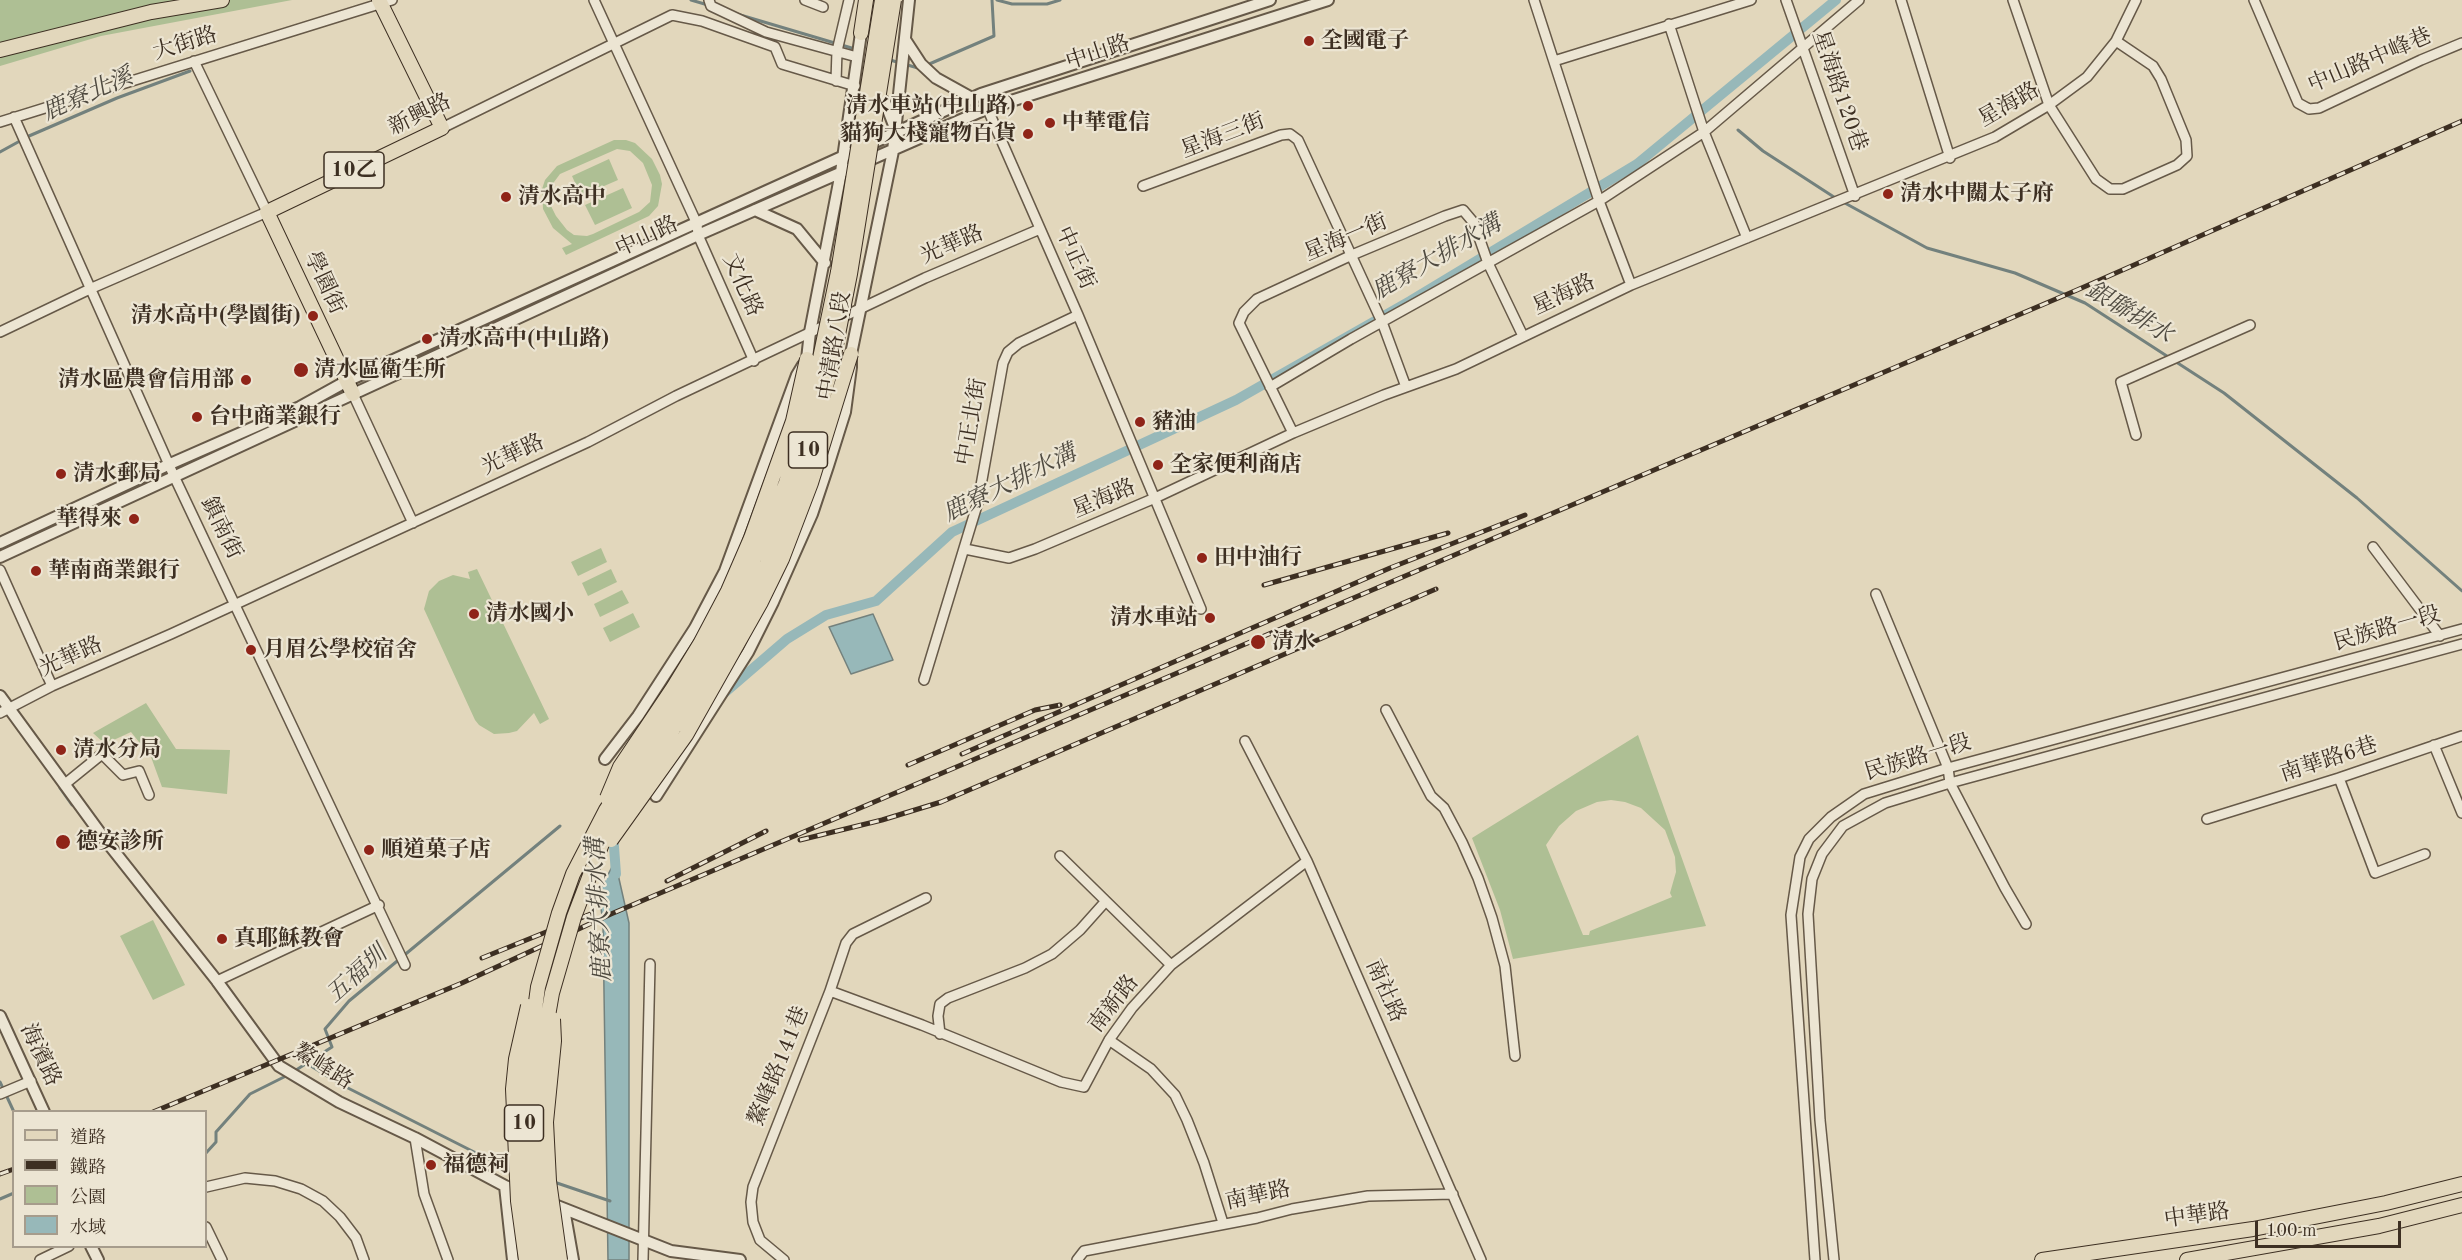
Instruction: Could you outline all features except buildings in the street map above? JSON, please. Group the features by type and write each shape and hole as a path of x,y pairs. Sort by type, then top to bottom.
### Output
{"main road":[{"path":"0,50 151,12 222,0"},
{"path":"861,33 866,0"},
{"name":"10","path":"537,1260 524,1140 527,1069 538,987 562,903 573,874 594,832 698,670 763,542 786,483 818,368 838,272 882,0"},
{"name":"10","path":"549,1260 537,1152 537,1079 552,993 574,917 603,841 630,794 718,662 766,566 797,489 832,365 848,285 894,0"},
{"path":"384,1 442,128"},
{"name":"新興路","path":"267,212 442,128"},
{"name":"學園街","path":"267,212 350,388"},
{"path":"598,855 616,835 686,735 761,602 782,559 811,483 850,354"},
{"path":"594,832 620,767 700,644 728,591 751,538 793,421 807,358"},
{"path":"526,1260 518,1201 513,1089 516,1059 530,996 538,987"},
{"path":"552,993 554,1041 546,1122 549,1182 560,1260"},
{"name":"中華路","path":"2042,1260 2253,1229 2386,1203 2462,1184"},
{"name":"中華路","path":"2187,1260 2379,1226 2462,1204"}],"street":[{"name":"文化路","path":"594,0 754,361"},
{"path":"709,0 711,6 766,32 857,57"},
{"path":"804,0 823,7"},
{"path":"836,81 837,51 849,0"},
{"name":"中清路八段","path":"656,796 708,718 748,652 778,592 812,514 841,423 851,367 850,354 897,131 909,0"},
{"name":"中山路","path":"0,557 174,476 350,388 697,230 842,155 976,96 1270,0"},
{"name":"中山路","path":"697,230 755,210 986,109 1325,0"},
{"path":"1534,0 1599,201 1631,285"},
{"path":"1554,60 1751,0"},
{"name":"星海路120巷","path":"1786,0 1855,196"},
{"path":"1270,387 1599,201 1704,132 1859,0"},
{"path":"1901,0 1950,158"},
{"path":"2013,0 2049,105 2096,178 2110,189 2123,189 2178,165 2187,156 2186,140 2153,66 2116,41"},
{"name":"星海路","path":"965,549 1009,558 1155,498 1293,433 1456,369 1631,285 1950,158 1995,137 2049,105 2087,77 2116,41 2136,0"},
{"name":"中山路中峰巷","path":"2254,0 2298,103 2309,109 2319,108 2462,43"},
{"name":"大街路","path":"0,122 384,1"},
{"name":"新興路","path":"442,128 672,15 702,21 775,47 782,64 855,86"},
{"path":"1669,24 1704,132 1747,238"},
{"name":"中清路八段","path":"605,759 638,716 695,628 725,571 797,375 807,358 841,172 861,33"},
{"path":"906,41 921,64 936,78 976,96"},
{"name":"學園街","path":"194,62 267,212"},
{"path":"855,86 863,87 885,102 897,131"},
{"name":"中正街","path":"976,96 986,109 1040,228 1155,498"},
{"name":"鎮南街","path":"14,117 174,476 379,905 403,960"},
{"name":"星海三街","path":"1143,186 1281,135 1290,134 1298,140 1382,322 1406,387"},
{"path":"755,210 797,229 825,263"},
{"name":"星海一街","path":"1293,433 1239,323 1244,312 1257,298 1352,255 1463,210 1474,223 1488,263 1523,336"},
{"name":"新興路","path":"0,332 92,288 267,212"},
{"name":"光華路","path":"4,710 52,686 413,524 588,442 676,396 754,361 810,332 925,278 1040,228"},
{"name":"中正北街","path":"924,680 978,502 1003,363 1008,352 1019,343 1078,315"},
{"path":"2136,435 2121,382 2250,325"},
{"name":"中山路","path":"0,543 170,464 300,407 350,388"},
{"name":"學園街","path":"350,388 413,524"},
{"path":"1155,498 1202,609"},
{"path":"2373,547 2440,636"},
{"path":"0,570 52,686"},
{"path":"1876,594 1948,768 1950,783 2026,924"},
{"name":"民族路一段","path":"1815,1260 1791,915 1800,857 1809,839 1831,817 1864,794 1948,768 2462,629"},
{"name":"民族路一段","path":"1834,1260 1820,1120 1808,914 1812,879 1822,854 1843,826 1885,803 1950,783 2462,644"},
{"path":"2351,660 2354,674"},
{"name":"鰲峰路","path":"0,696 4,710 65,784 103,837 217,981 279,1066 339,1102 415,1138 505,1186 671,1251 740,1260"},
{"path":"1386,711 1431,796 1444,808 1478,878 1505,966 1515,1056"},
{"name":"南華路6巷","path":"2207,819 2339,778 2462,736"},
{"name":"南社路","path":"1245,741 1307,861 1481,1260"},
{"path":"2434,745 2462,813"},
{"path":"65,784 102,754 123,775 139,771 149,795"},
{"path":"605,759 656,796"},
{"path":"2339,778 2375,873 2425,854"},
{"path":"1060,856 1171,965"},
{"name":"南新路","path":"940,1034 1061,1082 1084,1087 1109,1040 1132,1008 1171,965 1307,861"},
{"path":"830,991 846,942 853,934 926,898"},
{"path":"940,1034 938,1016 940,1004 948,998 1052,954 1080,930 1105,902"},
{"path":"217,981 379,905"},
{"path":"643,1260 639,1239 650,964"},
{"name":"鰲峰路141巷","path":"784,1260 760,1240 753,1222 751,1202 753,1186 830,991 940,1034"},
{"name":"海濱路","path":"0,1016 43,1110"},
{"path":"1109,1040 1151,1069 1175,1095 1204,1163 1223,1223"},
{"path":"0,1094 31,1081"},
{"path":"415,1138 424,1194 448,1260"},
{"path":"207,1187 244,1178 275,1180 301,1189 323,1201 340,1217 356,1238 364,1260"},
{"path":"505,1186 513,1260"},
{"name":"南華路","path":"1077,1260 1084,1251 1292,1209 1368,1196 1453,1194"},
{"path":"564,1209 573,1260"},
{"path":"207,1229 222,1260"},
{"path":"40,1260 65,1248"}],"green space":[{"path":"0,0 292,0 101,36 0,66"},
{"path":"614,140 635,143 652,159 660,175 662,184 658,206 649,216 566,255 562,248 572,244 553,228 543,209 542,189 545,180 557,166","holes":["617,149 630,151 643,163 652,185 650,202 639,212 593,234 574,235 567,230 551,206 551,186 560,174"]},
{"path":"609,159 618,180 581,196 572,176"},
{"path":"623,188 632,208 595,225 585,205"},
{"path":"601,548 607,562 578,576 571,562"},
{"path":"477,569 549,719 540,724 534,713 517,731 509,733 494,734 479,725 424,609 429,591 439,581 453,575 470,579 468,572"},
{"path":"611,569 617,582 588,596 582,583"},
{"path":"622,590 629,603 600,617 594,604"},
{"path":"633,613 640,627 610,642 603,628"},
{"path":"146,703 176,749 230,750 227,794 162,787 151,757 131,732 105,744 93,733"},
{"path":"1638,735 1706,926 1513,959 1500,910 1472,838","holes":["1611,800 1641,808 1665,830 1675,857 1676,872 1670,893 1672,897 1590,931 1589,935 1583,935 1546,845 1559,826 1576,811 1597,802"]},
{"path":"153,920 185,985 153,1000 120,936"}],"water":[{"path":"873,614 893,660 851,674 829,627"},
{"path":"615,861 629,923 629,1260 608,1260 603,924 599,892"}],"waterway":[{"name":"鹿寮北溪","path":"691,0 708,5"},
{"path":"927,65 994,36 992,0"},
{"path":"997,0 1012,4 1047,4 1060,0"},
{"name":"鹿寮大排水溝","path":"722,695 787,639 826,615 876,601 952,532 1236,400 1410,301 1637,164 1836,0"},
{"name":"鹿寮北溪","path":"737,14 855,49"},
{"name":"鹿寮北溪","path":"890,60 921,67"},
{"name":"鹿寮北溪","path":"0,152 29,136 117,98 190,71"},
{"name":"銀聯排水","path":"1738,130 1763,151 1837,199"},
{"name":"銀聯排水","path":"1843,202 1927,248 2015,273 2085,303 2224,393 2357,498 2462,591"},
{"name":"鹿寮大排水溝","path":"664,755 679,733 690,723"},
{"path":"60,788 72,805"},
{"name":"五福圳","path":"293,1072 332,1047 325,1029 349,1001 560,826"},
{"name":"鹿寮大排水溝","path":"613,833 616,874"},
{"path":"306,1063 342,1085 484,1157 511,1167"},
{"name":"五福圳","path":"207,1152 216,1142 216,1132 250,1094 288,1075"},
{"name":"五福圳","path":"0,1082 13,1110"},
{"path":"554,1182 610,1201"},
{"path":"0,1199 12,1194"}],"railway":[{"path":"158,1110 462,983 611,914 2077,290 2462,121"},
{"path":"962,754 1390,568 1525,515"},
{"path":"1264,585 1448,533"},
{"path":"800,840 882,820 941,802 1436,589"},
{"path":"908,765 1035,710 1060,705"},
{"path":"667,881 766,831"},
{"path":"482,958 593,913"},
{"path":"0,1174 12,1170"}],"place":[{"name":"全國電子","path":"1309,41"},
{"name":"清水車站(中山路)","path":"1028,106"},
{"name":"中華電信","path":"1050,123"},
{"name":"貓狗大棧寵物百貨","path":"1028,134"},
{"name":"清水中關太子府","path":"1888,194"},
{"name":"清水高中","path":"506,197"},
{"name":"清水高中(學園街)","path":"313,316"},
{"name":"清水高中(中山路)","path":"427,339"},
{"name":"清水區衛生所","path":"301,370"},
{"name":"清水區農會信用部","path":"246,380"},
{"name":"台中商業銀行","path":"197,417"},
{"name":"豬油","path":"1140,422"},
{"name":"全家便利商店","path":"1158,465"},
{"name":"清水郵局","path":"61,474"},
{"name":"華得來","path":"134,519"},
{"name":"田中油行","path":"1202,558"},
{"name":"華南商業銀行","path":"36,571"},
{"name":"清水國小","path":"474,614"},
{"name":"清水車站","path":"1210,618"},
{"name":"清水","path":"1258,642"},
{"name":"月眉公學校宿舍","path":"251,650"},
{"name":"清水分局","path":"61,750"},
{"name":"德安診所","path":"63,842"},
{"name":"順道菓子店","path":"369,850"},
{"name":"真耶穌教會","path":"222,939"},
{"name":"福德祠","path":"431,1165"}]}
